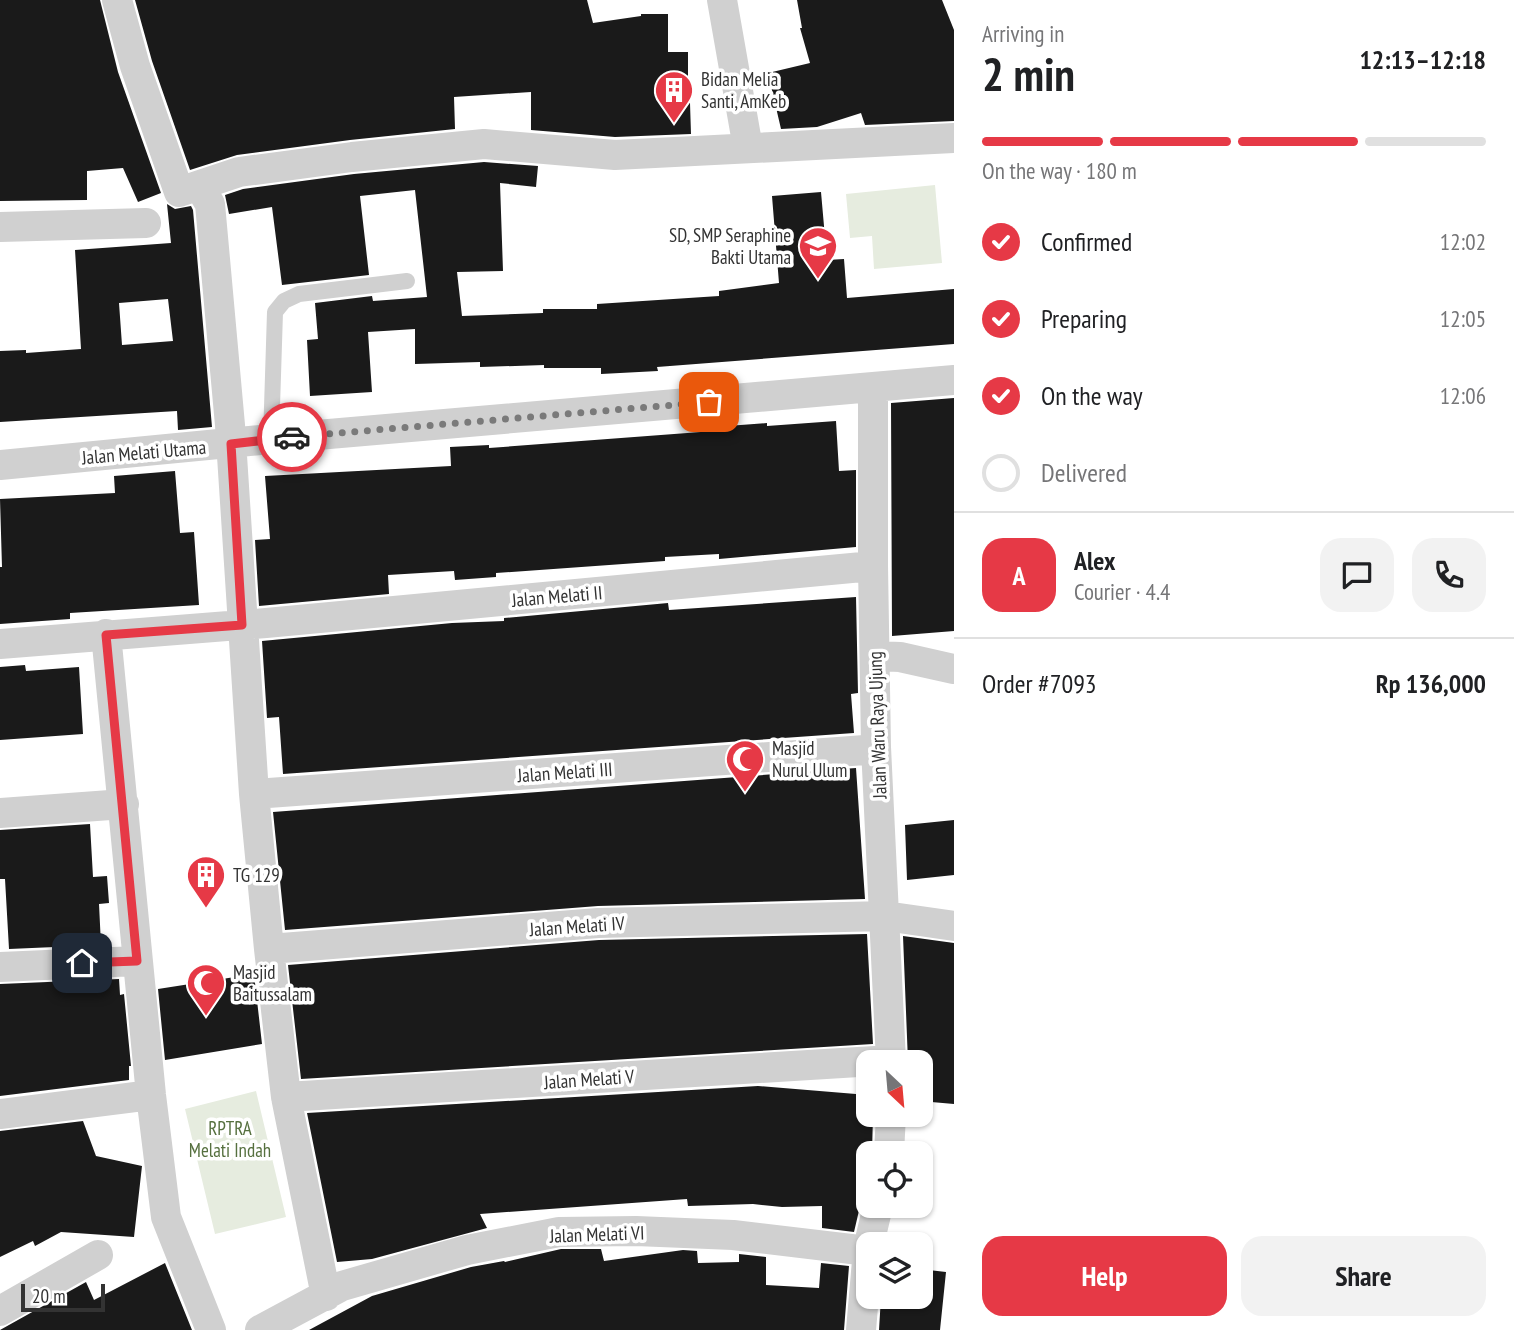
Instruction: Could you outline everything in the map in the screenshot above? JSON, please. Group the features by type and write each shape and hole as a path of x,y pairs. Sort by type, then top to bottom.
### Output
{"street":[{"path":"117,0 139,78 179,192 239,172 484,144 615,155 954,138"},
{"path":"722,0 748,148"},
{"path":"199,186 210,204 231,444 254,794 269,949 286,1097 326,1297"},
{"path":"0,227 146,223"},
{"name":"Jalan Melati Utama","path":"0,465 954,380"},
{"name":"Jalan Waru Raya Ujung","path":"873,388 876,747 891,1050"},
{"name":"Jalan Melati II","path":"0,644 242,625 873,566"},
{"path":"106,635 137,961 166,1217 211,1330"},
{"path":"875,656 900,657 954,669"},
{"name":"Jalan Melati III","path":"254,794 865,750 876,747"},
{"path":"0,813 124,804"},
{"name":"Jalan Melati IV","path":"269,949 598,923 885,916 954,926"},
{"path":"0,967 137,961"},
{"name":"Jalan Melati V","path":"286,1097 856,1063"},
{"path":"0,1114 151,1096"},
{"name":"Jalan Melati VI","path":"260,1330 326,1297 342,1286 467,1250 559,1232 636,1231 733,1235 856,1247"},
{"path":"0,1311 99,1255"},
{"path":"861,1330 863,1309"}],"lane":[{"path":"271,439 275,312 284,301 299,294 407,281"}],"green space":[{"path":"935,185 942,263 874,269 872,236 850,238 846,194"},
{"name":"RPTRA Melati Indah","path":"256,1091 286,1217 215,1234 185,1109"}],"building":[{"path":"0,0 100,0 118,72 161,193 138,202 123,168 87,171 87,200 0,201"},
{"path":"135,0 587,0 593,23 641,14 668,14 668,52 688,52 691,134 615,137 531,130 531,92 454,97 455,129 237,155 190,170 152,61"},
{"path":"797,0 942,0 954,30 954,121 865,125 861,113 817,127 781,129 768,73 810,63 800,28"},
{"path":"484,162 538,166 536,187 500,183 503,271 457,272 462,316 543,313 543,309 597,309 597,304 719,296 719,291 779,283 772,196 821,192 827,260 844,259 847,298 954,289 954,344 657,367 658,371 601,374 601,368 544,368 544,365 480,367 480,362 415,364 415,329 368,332 372,392 310,396 307,340 318,339 315,303 372,296 373,301 427,297 415,190 360,196 369,275 282,285 272,207 229,214 225,195 243,189 354,174"},
{"path":"167,204 175,209 191,206 212,427 178,430 177,411 0,422 0,351 26,350 26,353 81,349 75,250 171,243","holes":["168,299 173,341 122,345 119,303"]},
{"path":"954,398 954,631 892,636 891,403"},
{"path":"836,421 839,471 856,470 856,547 719,559 719,554 665,557 665,561 496,573 496,577 455,580 454,571 388,575 389,594 259,606 255,540 270,539 265,476 451,466 450,447 489,445 489,448 714,431 714,427"},
{"path":"175,471 180,533 194,532 199,605 70,613 70,619 0,624 0,499 115,493 114,476"},
{"path":"856,597 858,693 851,694 854,733 283,774 279,717 267,718 262,641 452,623 504,621 504,618 668,603 669,610"},
{"path":"25,665 26,671 79,667 83,734 0,740 0,667"},
{"path":"856,768 865,899 598,906 285,930 273,812"},
{"path":"954,820 954,875 907,880 905,825"},
{"path":"90,824 93,877 107,876 109,903 99,904 101,945 9,949 5,879 0,879 0,830"},
{"path":"867,934 873,1044 301,1079 288,965 599,940"},
{"path":"903,936 954,943 954,1104 933,1102 933,1050 908,1050"},
{"name":"Masjid Baitussalam","path":"254,974 262,1044 165,1060 158,989"},
{"path":"119,979 120,995 124,994 131,1066 129,1080 0,1096 0,984"},
{"path":"758,1086 856,1094 856,1127 873,1127 872,1141 856,1141 857,1218 854,1232 822,1228 822,1206 688,1206 687,1199 480,1214 487,1228 372,1259 337,1262 307,1113"},
{"path":"83,1121 96,1156 142,1166 134,1237 61,1232 35,1246 33,1241 0,1257 0,1131"},
{"path":"561,1249 601,1249 604,1261 683,1250 697,1251 698,1263 739,1262 739,1254 766,1257 766,1285 819,1288 821,1263 849,1266 844,1330 309,1330 372,1296 471,1267"},
{"path":"165,1263 192,1330 0,1330 86,1282 94,1300"},
{"path":"933,1270 946,1272 940,1330 879,1330 880,1309 933,1309"}],"way so far":[{"path":"292,437 709,402"}],"place":[{"name":"Bidan Melia Santi, AmKeb","path":"674,124"},
{"name":"SD, SMP Seraphine Bakti Utama","path":"818,280"},
{"name":"Masjid Nurul Ulum","path":"745,793"},
{"name":"TG 129","path":"206,909"},
{"name":"Masjid Baitussalam","path":"206,1017"}],"route":[{"path":"82,963 137,961 106,635 242,625 231,444 292,437"}]}
